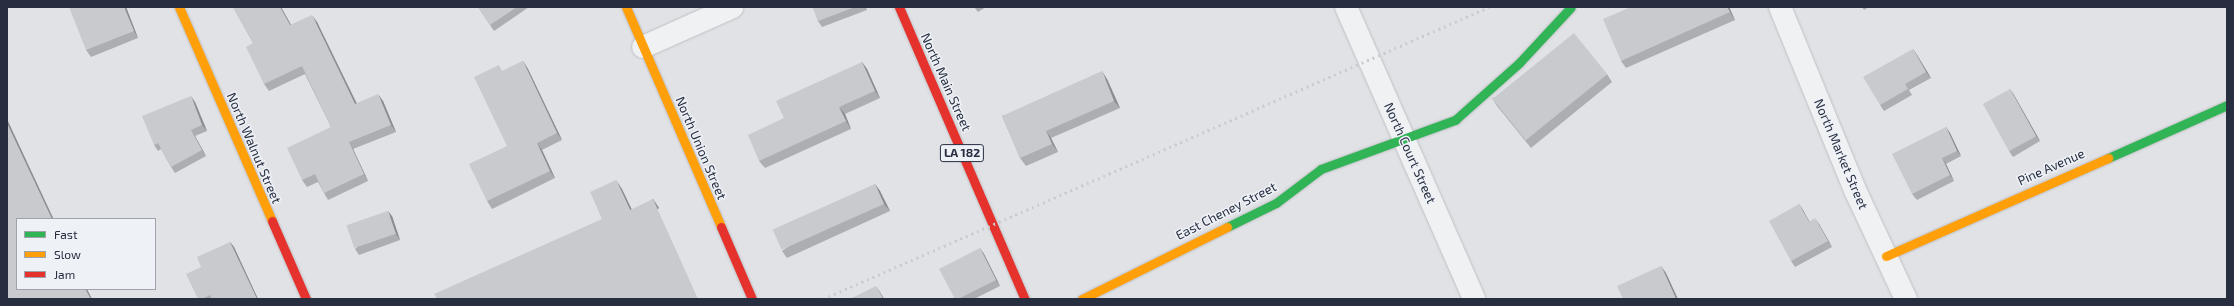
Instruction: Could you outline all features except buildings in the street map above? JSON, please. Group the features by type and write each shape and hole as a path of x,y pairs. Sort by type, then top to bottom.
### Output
{"street":[{"name":"North Walnut Street","path":"179,7 306,299"},
{"name":"North Union Street","path":"626,7 752,299"},
{"path":"643,47 732,7"},
{"name":"North Main Street","path":"899,7 1026,299"},
{"name":"North Court Street","path":"1346,7 1474,299"},
{"name":"East Cheney Street","path":"1082,299 1276,203 1321,169 1455,120 1477,102 1571,7"},
{"name":"North Market Street","path":"1780,7 1856,192 1906,299"},
{"name":"Pine Avenue","path":"1886,256 2227,105"}],"railway":[{"path":"823,299 1489,7"}],"traffic: fast":[{"path":"1227,227 1276,203 1321,169 1455,120 1519,63 1571,7"},
{"path":"2108,158 2227,105"}],"traffic: slow":[{"path":"179,7 272,221"},
{"path":"626,7 721,227"},
{"path":"1886,256 2108,158"},
{"path":"1082,299 1227,227"}],"traffic: jam":[{"path":"899,7 1025,299"},
{"path":"272,221 306,299"},
{"path":"721,227 752,299"}]}
